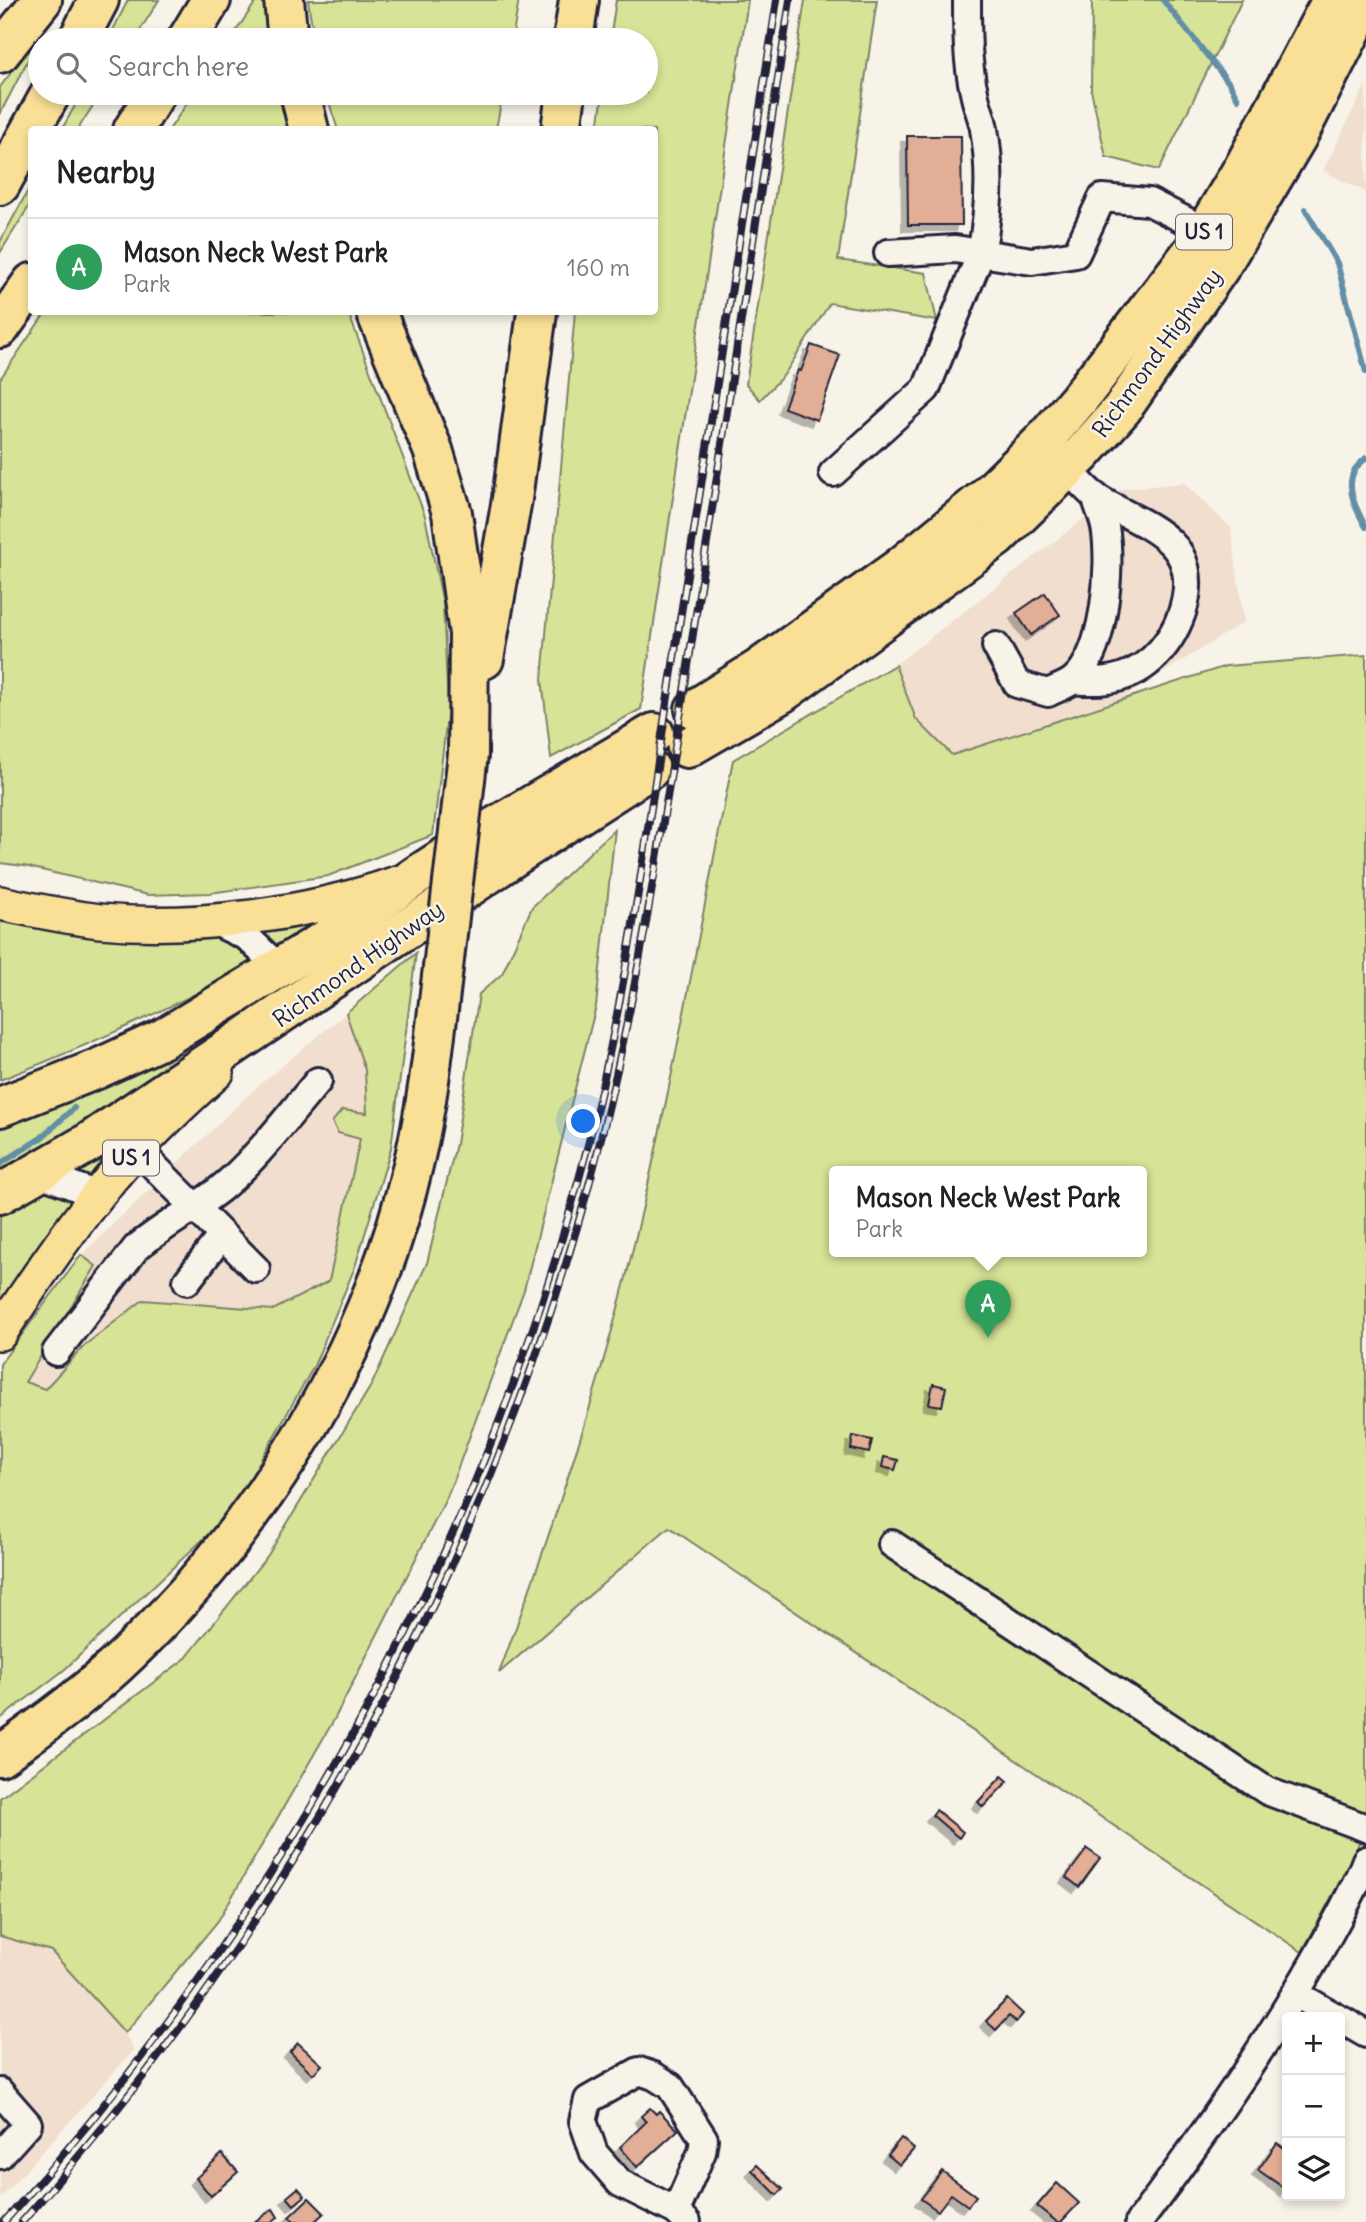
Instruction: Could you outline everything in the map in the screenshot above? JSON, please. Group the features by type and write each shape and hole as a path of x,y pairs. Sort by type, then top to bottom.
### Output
{"highway":[{"path":"0,53 41,0"},
{"path":"84,28 99,0"},
{"path":"284,0 287,28"},
{"path":"575,28 579,0"},
{"name":"Richmond Highway","path":"1219,238 1245,165 1332,0"},
{"name":"Richmond Highway","path":"415,876 464,845 782,693 997,537 1055,455 1079,399 1196,247 1219,238 1297,137 1366,2"},
{"path":"33,126 44,105"},
{"path":"135,126 149,105"},
{"path":"303,105 308,126"},
{"path":"562,126 564,105"},
{"path":"0,185 28,134"},
{"path":"0,328 28,289"},
{"path":"377,315 433,450 452,513 469,634 468,754"},
{"path":"0,1756 96,1683 166,1615 236,1532 303,1434 334,1378 381,1272 414,1162 425,1107 468,754 512,499 537,315"},
{"name":"Richmond Highway","path":"695,709 760,668 898,569 985,498 1055,455"},
{"name":"Richmond Highway","path":"289,1008 514,856 664,750"},
{"path":"0,1107 97,1069 162,1039 327,939 415,876"},
{"path":"0,1194 88,1143 289,1008"}],"main road":[{"name":"Richmond Highway","path":"0,902 68,917 103,921 149,923 214,920 316,905 372,891 415,876"},
{"name":"Richmond Highway","path":"0,1333 97,1195 190,1096 289,1008"}],"street":[{"path":"833,473 926,389 981,253 985,232 988,173 984,127 974,92 968,43 967,0"},
{"path":"888,253 955,249 1032,261 1076,254 1102,198 1149,202 1219,238"},
{"path":"1055,455 1095,496 1171,543 1181,558 1186,577 1187,597 1181,621 1156,656 1137,671 1103,682 1074,680"},
{"path":"996,646 1017,684 1048,693 1074,680 1092,655 1104,609 1107,566 1105,527 1095,496"},
{"path":"214,920 247,937 280,969"},
{"path":"56,1352 136,1248 239,1172 318,1081"},
{"path":"138,1150 256,1269"},
{"path":"37,1172 97,1195"},
{"path":"187,1281 222,1235"},
{"path":"892,1544 1267,1790 1366,1828"},
{"path":"1139,2222 1211,2123 1296,1994 1334,1926 1366,1860"},
{"path":"1296,1994 1328,2012"},
{"path":"1345,2022 1366,2034"},
{"path":"639,2071 670,2086 704,2139 681,2217 620,2183 594,2153 583,2121 588,2100 639,2071"},
{"path":"0,2092 28,2124 0,2155"}],"shaded area":[{"path":"1366,84 1366,192 1323,171"},
{"path":"1184,483 1231,528 1244,622 1118,701 952,755 916,719 895,665 1122,489"},
{"path":"346,1013 365,1070 367,1113 338,1133 360,1138 329,1281 274,1310 143,1300 85,1345 45,1389 25,1382 95,1266 81,1255 259,1085"},
{"path":"0,1936 51,1951 125,2033 134,2050 0,2199"}],"green space":[{"path":"128,0 159,0 142,28 114,28"},
{"path":"257,0 263,0 269,28 238,28"},
{"path":"308,0 519,0 514,28 312,28"},
{"path":"616,0 748,0 641,709 551,758 542,679 575,315 658,315 658,126 598,126 601,105 658,105 658,28 612,28"},
{"path":"805,0 877,0 838,260 926,273 937,321 830,303 784,375 760,400 746,384"},
{"path":"1092,0 1242,0 1159,170 1106,157 1091,90"},
{"path":"28,50 28,60 0,114 0,87"},
{"path":"75,105 93,105 80,126 64,126"},
{"path":"186,105 285,105 291,126 172,126"},
{"path":"330,105 501,105 497,126 337,126"},
{"path":"28,191 28,208 0,253 0,242"},
{"path":"44,315 349,315 425,516 443,603 448,708 433,835 328,876 210,893 148,895 24,866 0,863 0,379"},
{"path":"1366,655 1366,1826 1354,1855 1302,1952 669,1527 499,1673 567,1481 624,1285 669,1089 733,760 895,665 916,719 952,755 1226,666"},
{"path":"651,744 85,1125 0,1172 0,1122"},
{"path":"615,829 596,1006 524,1290 447,1497 335,1718 218,1921 125,2033 51,1951 0,1936 0,1798 186,1658 268,1555 372,1384 427,1263 456,1144 479,994 502,974 532,907"},
{"path":"355,905 270,955 182,1001 0,1080 0,918"},
{"path":"416,953 391,1148 355,1267 314,1366 230,1514 64,1670 0,1719 0,1364 81,1255 96,1266 25,1382 45,1389 85,1345 143,1300 273,1310 329,1281 360,1139 338,1133 332,1122 342,1110 367,1113 365,1070 346,1013"},
{"path":"185,1090 0,1309 0,1216"}],"building":[{"path":"907,136 961,136 962,225 908,225"},
{"path":"811,345 840,355 817,420 784,408 798,370 801,371"},
{"path":"1045,593 1060,615 1031,635 1016,613"},
{"path":"933,1384 946,1387 942,1406 929,1404"},
{"path":"853,1436 872,1440 869,1453 851,1449"},
{"path":"884,1457 898,1460 895,1470 882,1467"},
{"path":"1002,1776 1008,1781 983,1807 978,1802"},
{"path":"936,1810 963,1832 959,1838 932,1815"},
{"path":"1087,1849 1100,1858 1079,1887 1066,1877"},
{"path":"1007,1999 1023,2014 1016,2022 1009,2016 996,2030 986,2021"},
{"path":"298,2043 322,2065 313,2074 290,2052"},
{"path":"650,2108 656,2114 659,2111 678,2130 637,2167 620,2147 646,2122 641,2116"},
{"path":"901,2138 914,2149 900,2165 888,2155"},
{"path":"1277,2143 1282,2146 1282,2187 1258,2170"},
{"path":"222,2154 238,2172 211,2196 196,2178"},
{"path":"757,2165 783,2189 777,2195 752,2170"},
{"path":"942,2171 976,2196 968,2206 951,2194 938,2211 921,2199"},
{"path":"1057,2183 1079,2203 1061,2222 1057,2222 1037,2206"},
{"path":"298,2188 305,2196 294,2205 287,2197"},
{"path":"309,2198 324,2213 314,2222 294,2222 289,2217"},
{"path":"273,2209 278,2217 271,2222 254,2222"}],"waterway":[{"path":"1163,0 1229,83 1238,99"},
{"path":"1305,209 1337,263 1366,372"},
{"path":"1366,458 1355,469 1351,485 1356,507 1366,527"},
{"path":"0,1164 41,1138 74,1108"}],"railway":[{"path":"4,2222 105,2103 198,1980 284,1851 362,1717 432,1580 493,1437 545,1291 589,1141 625,973 777,0"},
{"path":"22,2222 114,2114 199,2001 278,1884 351,1763 417,1639 476,1510 528,1379 592,1173 610,1102 640,957 688,666 790,0"}],"place":[{"name":"Mason Neck West Park","path":"988,1338"}]}
